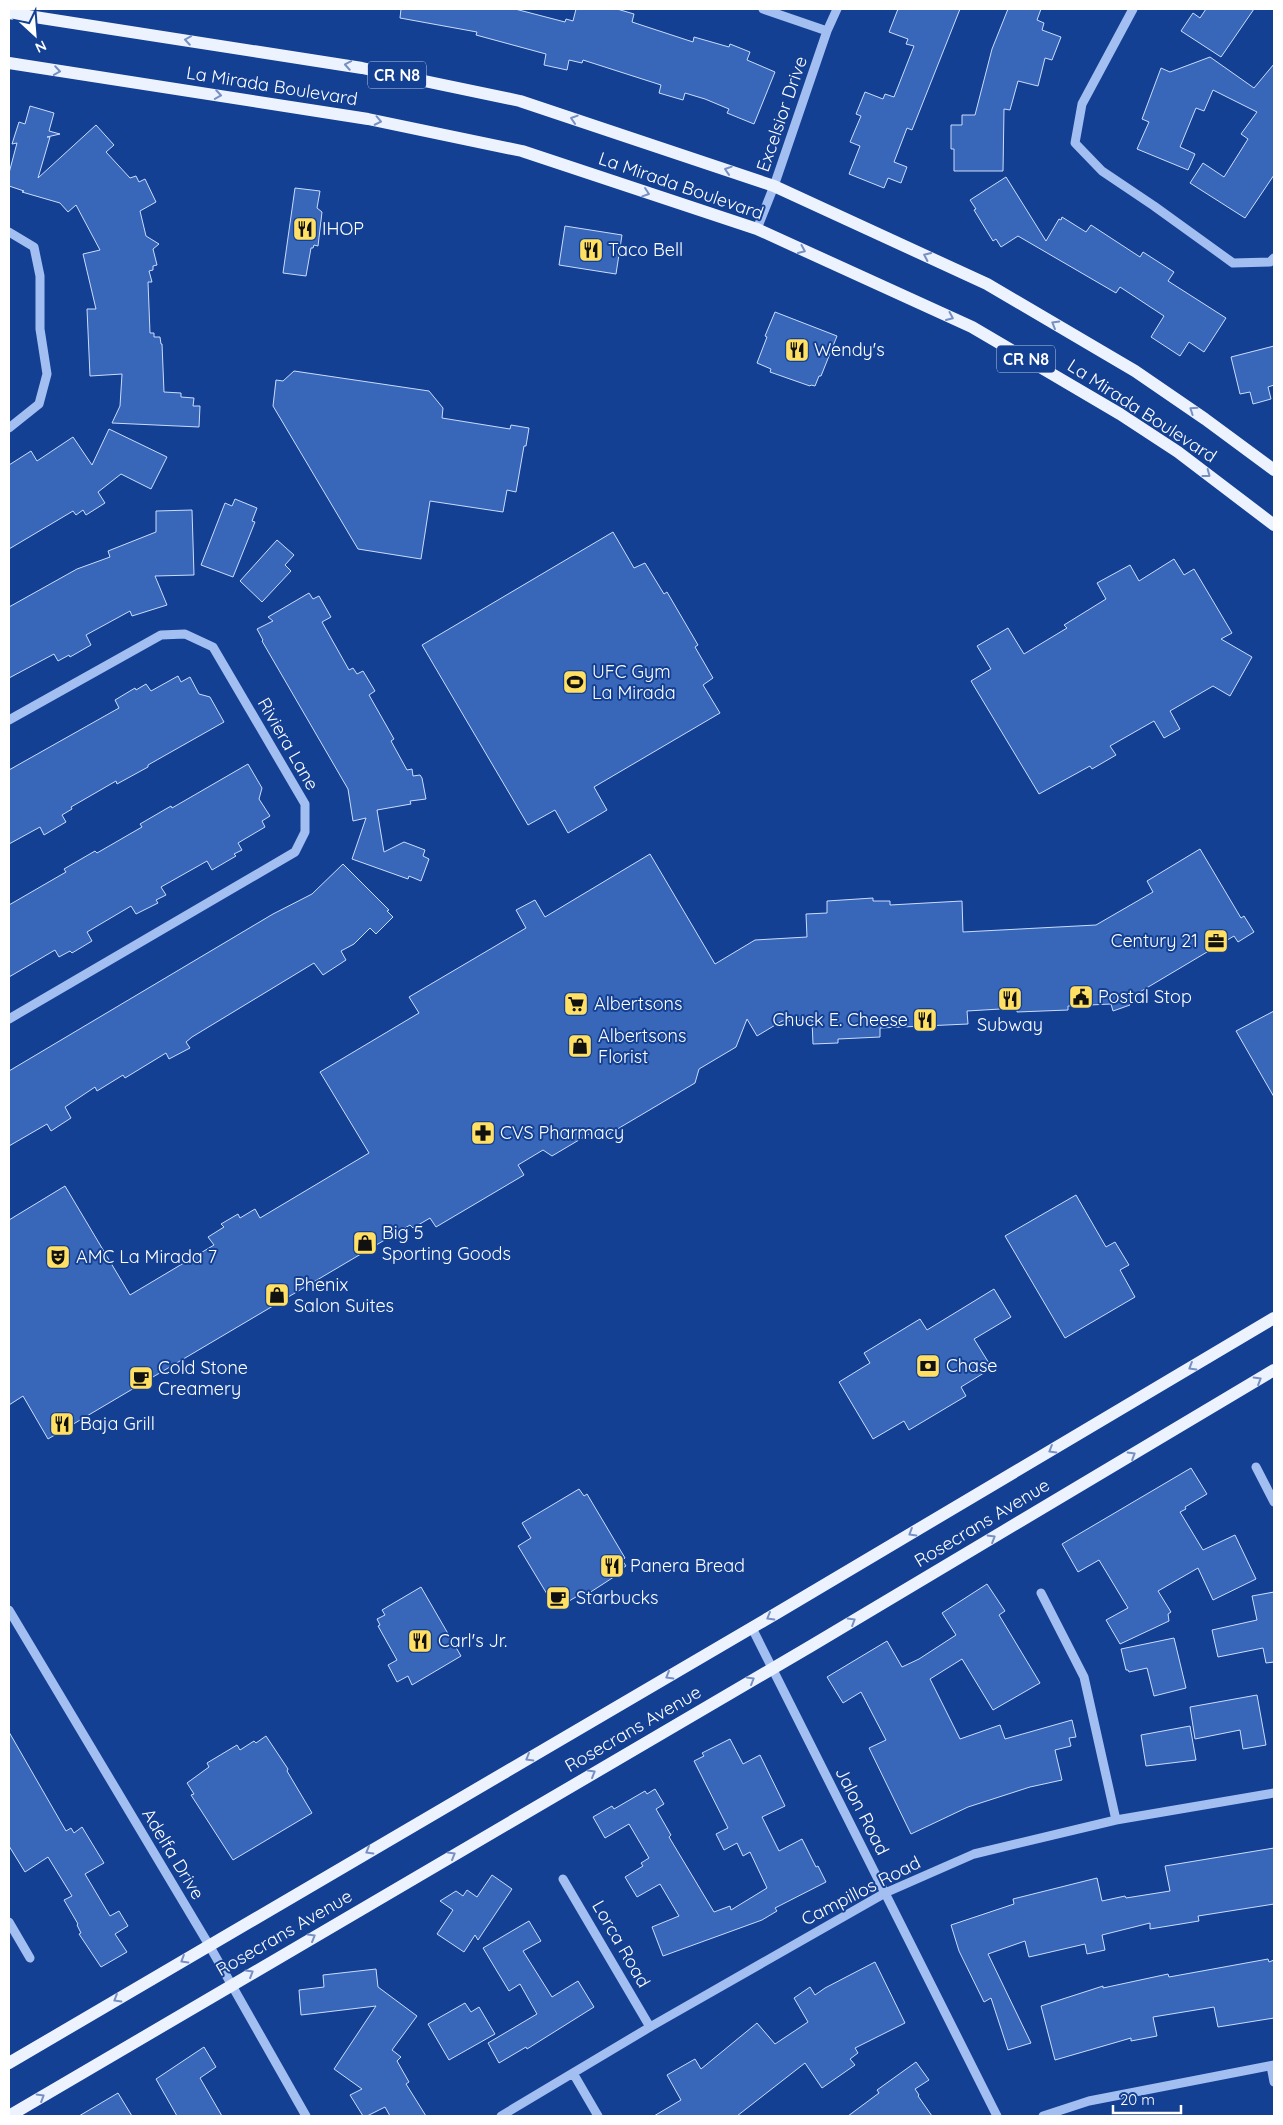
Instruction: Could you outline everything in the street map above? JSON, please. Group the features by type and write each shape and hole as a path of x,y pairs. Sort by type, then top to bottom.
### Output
{"main road":[{"name":"La Mirada Boulevard","path":"9,13 362,68 520,101 774,186 987,284 1135,371 1206,419 1274,470"},
{"name":"La Mirada Boulevard","path":"9,63 368,119 522,151 757,230 972,327 1120,414 1170,447 1274,525"},
{"name":"Rosecrans Avenue","path":"9,2063 1272,1324"},
{"name":"Rosecrans Avenue","path":"9,2116 772,1668 1274,1370"}],"street":[{"path":"763,9 827,31"},
{"name":"Excelsior Drive","path":"757,230 827,31 837,9"},
{"path":"1133,9 1082,104 1075,143 1102,171 1233,263 1270,262 1274,258"},
{"path":"9,232 34,247 40,276 40,328 47,374 39,404 9,428"},
{"name":"Riviera Lane","path":"9,720 161,635 185,634 213,646 305,804 305,832 295,852 9,1019"},
{"path":"1256,1467 1274,1502"},
{"path":"1041,1593 1084,1677 1116,1820"},
{"name":"Adelfa Drive","path":"9,1610 209,1945 306,2116"},
{"name":"Jalon Road","path":"752,1628 997,2116"},
{"name":"Campillos Road","path":"501,2116 650,2026 885,1893 974,1854 1116,1820 1274,1794"},
{"name":"Lorca Road","path":"563,1879 650,2026"},
{"path":"9,1922 30,1958"},
{"path":"1043,2116 1089,2101 1273,2066 1274,2082"},
{"path":"573,2073 598,2116"}],"building":[{"path":"401,9 515,9 565,22 566,19 573,21 576,9 617,9 634,14 632,22 693,42 694,37 729,47 730,44 750,52 747,60 775,72 754,124 727,113 729,109 705,99 685,93 683,100 659,93 661,85 583,60 582,63 569,60 567,70 544,65 546,54 476,35 477,32 400,18"},
{"path":"898,9 960,9 912,130 907,128 894,162 907,167 901,183 888,178 884,188 849,174 860,146 850,142 861,116 856,114 865,92 883,99 885,94 894,97 914,46 906,44 908,39 889,32"},
{"path":"1008,9 1041,9 1037,20 1044,23 1042,30 1061,37 1052,60 1045,58 1038,86 1018,81 1010,110 1004,109 1003,171 954,171 954,149 951,149 951,125 962,125 962,115 975,115 992,49"},
{"path":"1206,9 1254,9 1221,57 1181,31 1193,13 1200,18"},
{"path":"1210,57 1254,88 1274,64 1274,175 1245,218 1190,183 1203,163 1224,177 1248,139 1241,134 1257,112 1213,90 1204,111 1196,108 1180,147 1195,154 1188,170 1137,149 1149,122 1142,119 1161,68 1170,72"},
{"path":"30,106 54,113 49,131 60,134 47,137 50,137 38,178 96,125 114,145 106,152 130,178 136,176 139,182 145,179 156,202 140,211 146,236 159,244 153,249 157,265 153,266 153,270 149,271 152,282 148,282 150,333 154,333 154,337 160,337 162,344 164,392 181,393 181,397 194,398 193,406 200,406 199,427 112,423 120,406 122,374 90,376 87,309 96,309 83,254 100,250 76,205 68,212 60,203 22,192 24,191 9,186 9,173 17,143 12,144 19,122 25,124"},
{"path":"1006,177 1046,241 1062,217 1086,232 1091,225 1140,257 1143,252 1174,272 1168,281 1226,318 1204,352 1189,342 1180,356 1151,337 1164,316 1120,287 1116,293 1018,236 1001,247 996,239 993,241 970,200"},
{"name":"IHOP","path":"295,188 320,191 317,208 322,212 318,246 314,245 311,248 306,276 283,273"},
{"name":"Taco Bell","path":"565,226 622,235 616,274 559,265"},
{"name":"Wendy's","path":"775,312 837,336 815,386 770,372 771,369 757,363"},
{"path":"1274,346 1274,385 1268,387 1271,399 1253,404 1250,392 1240,394 1231,357"},
{"path":"294,371 429,391 443,408 442,418 510,429 511,425 529,428 516,492 507,490 503,512 430,501 421,559 358,549 273,406 276,380 283,381"},
{"path":"109,429 167,457 151,489 121,474 98,492 105,503 86,515 83,510 76,515 73,511 9,549 9,465 31,451 37,461 73,437 92,465"},
{"path":"235,499 257,508 252,521 255,522 233,577 201,565 225,503 232,506"},
{"path":"192,510 194,575 155,576 167,605 132,616 130,611 86,635 91,645 70,657 69,655 58,661 54,654 9,678 9,607 77,569 110,557 108,551 156,532 156,511"},
{"name":"UFC Gym La Mirada","path":"613,532 634,568 645,563 664,594 667,592 698,645 695,647 713,678 703,685 720,713 594,787 607,810 568,833 555,810 528,825 422,645"},
{"path":"277,540 294,555 285,565 291,571 262,602 240,581"},
{"path":"1174,559 1184,575 1194,569 1232,633 1221,639 1252,657 1230,696 1213,686 1170,711 1180,729 1164,738 1154,721 1110,746 1116,755 1092,769 1090,766 1039,794 971,681 991,669 977,646 1008,628 1024,654 1067,628 1064,625 1106,599 1097,583 1130,565 1139,581"},
{"path":"309,593 313,599 319,596 331,617 322,622 349,670 353,668 357,674 363,671 375,691 369,695 394,739 391,741 407,770 412,769 413,776 420,775 422,778 426,799 410,801 411,804 377,810 384,852 404,842 425,850 423,856 429,859 421,881 409,876 408,879 352,859 366,818 353,821 348,789 262,641 257,629 273,621 268,617"},
{"path":"178,676 181,682 190,677 199,694 210,697 224,722 148,765 148,767 117,784 116,781 71,807 72,809 62,815 66,822 44,835 40,827 9,844 9,770 119,708 115,700 135,688 136,690 146,684 151,691"},
{"path":"248,764 262,788 259,799 270,816 262,821 265,827 238,843 242,850 234,854 236,856 212,870 207,861 161,887 166,895 156,900 158,903 136,914 131,906 87,932 92,941 72,953 70,951 59,957 55,950 9,977 9,905 66,872 64,869 95,851 97,853 142,827 140,824 171,806 172,808"},
{"path":"1200,849 1241,918 1244,916 1254,932 1238,942 1234,936 1128,999 1130,1005 1113,1011 1111,1004 1068,1006 1068,1010 1017,1012 1017,1008 967,1011 968,1024 880,1028 880,1037 838,1039 838,1043 813,1044 812,1020 782,1021 757,1036 747,1019 736,1047 699,1069 695,1083 609,1134 607,1139 589,1134 552,1156 543,1150 518,1165 524,1175 436,1227 430,1218 413,1228 410,1225 48,1439 23,1396 9,1405 9,1220 65,1186 130,1295 214,1245 208,1237 224,1227 221,1224 238,1214 240,1218 255,1209 260,1218 369,1153 320,1072 419,1013 409,997 526,928 516,910 535,900 545,917 650,854 715,964 755,940 807,937 806,914 827,913 827,901 873,898 873,901 890,901 890,905 962,901 963,932 1096,925 1153,892 1147,881"},
{"path":"343,864 389,910 387,911 393,917 376,934 370,928 354,944 341,951 346,960 323,975 314,963 192,1037 186,1042 190,1048 169,1059 166,1053 125,1078 123,1075 97,1091 95,1087 65,1107 71,1118 51,1131 47,1124 9,1146 9,1071 273,914 312,894"},
{"path":"1274,1011 1274,1097 1236,1031"},
{"path":"1076,1195 1106,1247 1115,1242 1129,1265 1120,1270 1135,1297 1065,1338 1005,1236"},
{"name":"Chase","path":"994,1289 1011,1317 974,1339 992,1368 961,1387 966,1396 909,1430 904,1421 873,1439 839,1382 870,1363 864,1353 920,1319 927,1330"},
{"path":"1191,1468 1207,1494 1180,1512 1203,1550 1235,1535 1256,1579 1213,1600 1198,1568 1158,1591 1171,1612 1168,1614 1169,1621 1120,1644 1106,1620 1128,1608 1099,1560 1078,1572 1062,1544"},
{"path":"579,1489 584,1496 587,1494 625,1558 622,1560 626,1566 618,1571 620,1573 586,1595 584,1592 556,1609 518,1546 531,1538 522,1523"},
{"path":"987,1584 1005,1611 999,1615 1040,1683 993,1710 962,1659 930,1679 960,1739 1000,1725 1005,1739 1072,1720 1076,1737 1069,1738 1071,1746 1055,1750 1062,1780 1030,1787 968,1807 911,1834 869,1748 886,1740 861,1692 843,1703 827,1677 887,1641 902,1667 919,1659 956,1635 942,1613"},
{"name":"Carl's Jr.","path":"421,1587 461,1656 412,1685 408,1676 397,1682 388,1665 397,1660 378,1626 380,1625 377,1619 385,1615 382,1610"},
{"path":"1274,1592 1274,1662 1266,1663 1263,1648 1218,1657 1212,1630 1257,1620 1252,1596"},
{"path":"1174,1638 1186,1688 1154,1696 1147,1668 1129,1672 1126,1670 1121,1649"},
{"path":"1257,1695 1266,1745 1243,1749 1240,1730 1195,1739 1190,1707"},
{"path":"1190,1726 1196,1760 1146,1766 1141,1735"},
{"path":"9,1732 66,1831 71,1828 74,1833 82,1827 104,1863 85,1874 110,1916 119,1911 128,1926 115,1934 127,1952 101,1967 79,1934 81,1933 78,1924 64,1900 72,1896 48,1857 25,1872 9,1846"},
{"path":"266,1736 288,1769 287,1771 312,1813 233,1860 191,1795 194,1794 187,1783 209,1767 207,1763 237,1745 240,1750"},
{"path":"730,1739 743,1764 760,1755 785,1806 762,1817 779,1851 802,1839 826,1882 775,1908 777,1911 762,1920 663,1956 652,1927 679,1916 660,1884 637,1897 625,1877 643,1866 641,1863 649,1858 629,1824 605,1838 593,1817 612,1806 614,1809 645,1791 647,1794 655,1789 664,1804 656,1809 671,1835 669,1837 714,1912 730,1906 731,1910 767,1888 750,1852 743,1856 737,1843 724,1850 716,1834 728,1828 694,1761 704,1756 702,1753"},
{"path":"1274,1848 1274,1904 1198,1916 1199,1921 1150,1929 1150,1923 1102,1935 1105,1950 1087,1954 1085,1944 1029,1957 1025,1941 988,1954 1031,2043 1008,2050 991,1998 984,2002 959,1951 951,1925 1014,1904 1013,1899 1097,1878 1102,1901 1125,1896 1126,1898 1170,1891 1165,1866"},
{"path":"492,1875 512,1889 478,1940 475,1935 464,1952 437,1934 453,1910 440,1901 456,1891 463,1896 467,1890 477,1897"},
{"path":"529,1921 541,1941 523,1951 552,1997 578,1981 594,2007 527,2049 526,2047 499,2063 488,2043 537,2014 520,1984 509,1991 483,1948"},
{"path":"1268,1959 1269,1962 1274,1960 1274,2018 1218,2027 1214,2007 1153,2017 1157,2036 1131,2041 1131,2038 1055,2060 1041,2006 1103,1986 1103,1988 1168,1974 1169,1977"},
{"path":"875,1962 905,2023 855,2048 858,2053 850,2059 855,2065 822,2088 805,2063 737,2116 654,2116 681,2100 667,2075 695,2059 701,2069 757,2023 775,2044 808,2022 794,1998 810,1987 815,1995"},
{"path":"376,1969 378,1987 417,2016 392,2050 401,2057 397,2061 409,2082 406,2084 426,2116 390,2116 385,2107 367,2116 363,2116 350,2095 362,2089 334,2069 376,2006 301,2015 299,1990 324,1987 323,1975"},
{"path":"465,2003 471,2012 479,2007 495,2034 449,2060 428,2024"},
{"path":"204,2047 216,2067 200,2078 222,2116 177,2116 156,2079"},
{"path":"916,2062 929,2080 915,2089 932,2116 848,2116 879,2093 877,2090"},
{"path":"118,2093 132,2116 79,2116"}],"place":[{"name":"IHOP","path":"305,229"},
{"name":"Taco Bell","path":"591,250"},
{"name":"Wendy's","path":"797,350"},
{"name":"UFC Gym La Mirada","path":"575,682"},
{"name":"Century 21","path":"1216,941"},
{"name":"Postal Stop","path":"1081,997"},
{"name":"Subway","path":"1010,999"},
{"name":"Albertsons","path":"576,1004"},
{"name":"Chuck E. Cheese","path":"925,1020"},
{"name":"Albertsons Florist","path":"580,1046"},
{"name":"CVS Pharmacy","path":"483,1133"},
{"name":"Big 5 Sporting Goods","path":"365,1243"},
{"name":"AMC La Mirada 7","path":"58,1257"},
{"name":"Phenix Salon Suites","path":"277,1295"},
{"name":"Chase","path":"928,1366"},
{"name":"Cold Stone Creamery","path":"141,1378"},
{"name":"Baja Grill","path":"62,1424"},
{"name":"Panera Bread","path":"612,1566"},
{"name":"Starbucks","path":"558,1598"},
{"name":"Carl's Jr.","path":"420,1641"}]}
